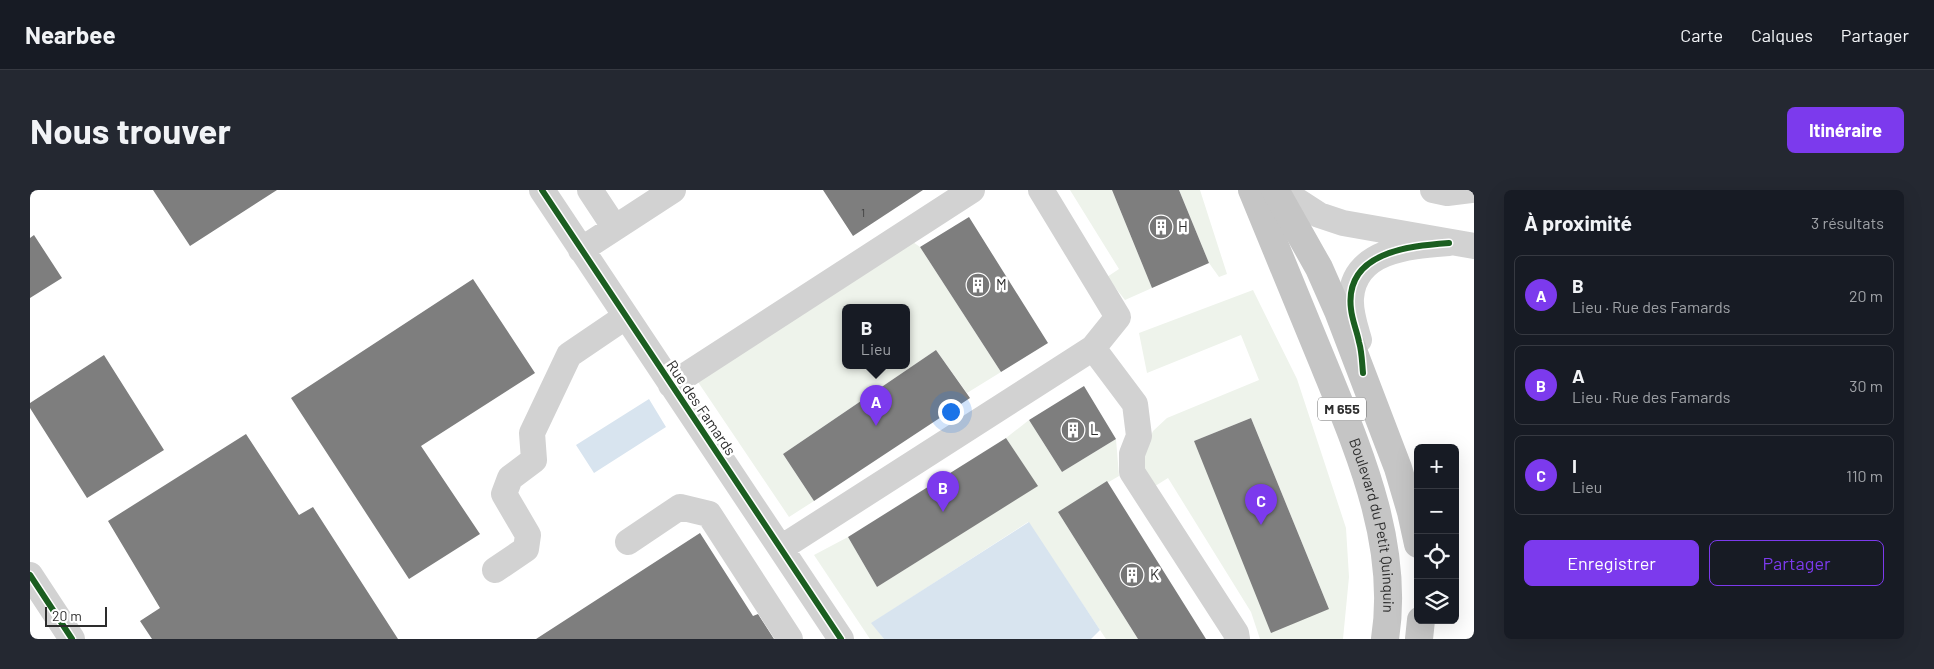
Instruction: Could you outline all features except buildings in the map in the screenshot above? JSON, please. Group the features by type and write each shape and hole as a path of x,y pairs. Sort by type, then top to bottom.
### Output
{"main road":[{"name":"Boulevard du Petit Quinquin","path":"1252,190 1343,413 1373,496 1382,536 1386,569 1388,601 1385,639"},
{"name":"M 655","path":"1275,190 1329,290 1363,373 1398,468 1416,534"},
{"path":"1419,639 1420,624"}],"street":[{"name":"Rue des Famards","path":"542,190 841,639"},
{"path":"590,190 614,228"},
{"path":"581,250 673,190"},
{"path":"671,385 972,190"},
{"path":"757,588 787,558 1093,348 1118,317 1041,190"},
{"path":"1287,190 1296,200 1319,215 1343,223 1474,246"},
{"path":"1433,190 1447,193 1471,190"},
{"path":"1363,373 1360,344 1351,309 1352,288 1356,279 1370,262 1390,252 1404,248 1449,243"},
{"path":"495,570 526,549 528,535 504,494 510,478 534,460 532,432 569,355 625,317"},
{"path":"1093,348 1135,404 1139,436 1132,454 1132,472 1236,634 1237,639"},
{"path":"628,542 680,507 709,514 790,639"},
{"path":"30,574 72,639"}],"shaded area":[{"path":"1070,190 1112,190 1152,288 1125,300 1107,277 1119,269"},
{"path":"1179,190 1200,190 1227,274 1219,277 1209,263"},
{"path":"913,242 920,247 1001,372 967,393 936,350 910,368 910,304 842,304 842,369 908,369 783,454 814,501 789,517 698,382"},
{"path":"1253,290 1297,379 1346,528 1349,577 1343,639 1260,639 1251,612 1168,478 1152,488 1139,465 1153,431 1167,418 1259,380 1241,335 1147,373 1139,333","holes":["1251,418 1329,609 1194,441"]},
{"path":"649,399 666,427 594,473 576,445"},
{"path":"1029,420 1062,472 1116,439 1119,476 1058,512 1138,639 1106,639 1028,522 872,623 884,639 870,639 814,555 848,537 877,587 1037,486 1006,438"},
{"path":"1029,522 1100,630 1091,639 884,639 871,623"}],"cycle path":[{"path":"542,190 841,639"},
{"path":"1363,373 1361,350 1351,309 1352,290 1358,275 1368,264 1382,256 1399,250 1449,243"},
{"path":"30,575 72,639"}],"place":[{"name":"H","path":"1161,227"},
{"name":"M","path":"978,285"},
{"name":"B","path":"876,426"},
{"name":"L","path":"1073,430"},
{"name":"A","path":"943,512"},
{"name":"I","path":"1261,525"},
{"name":"K","path":"1132,575"}]}
